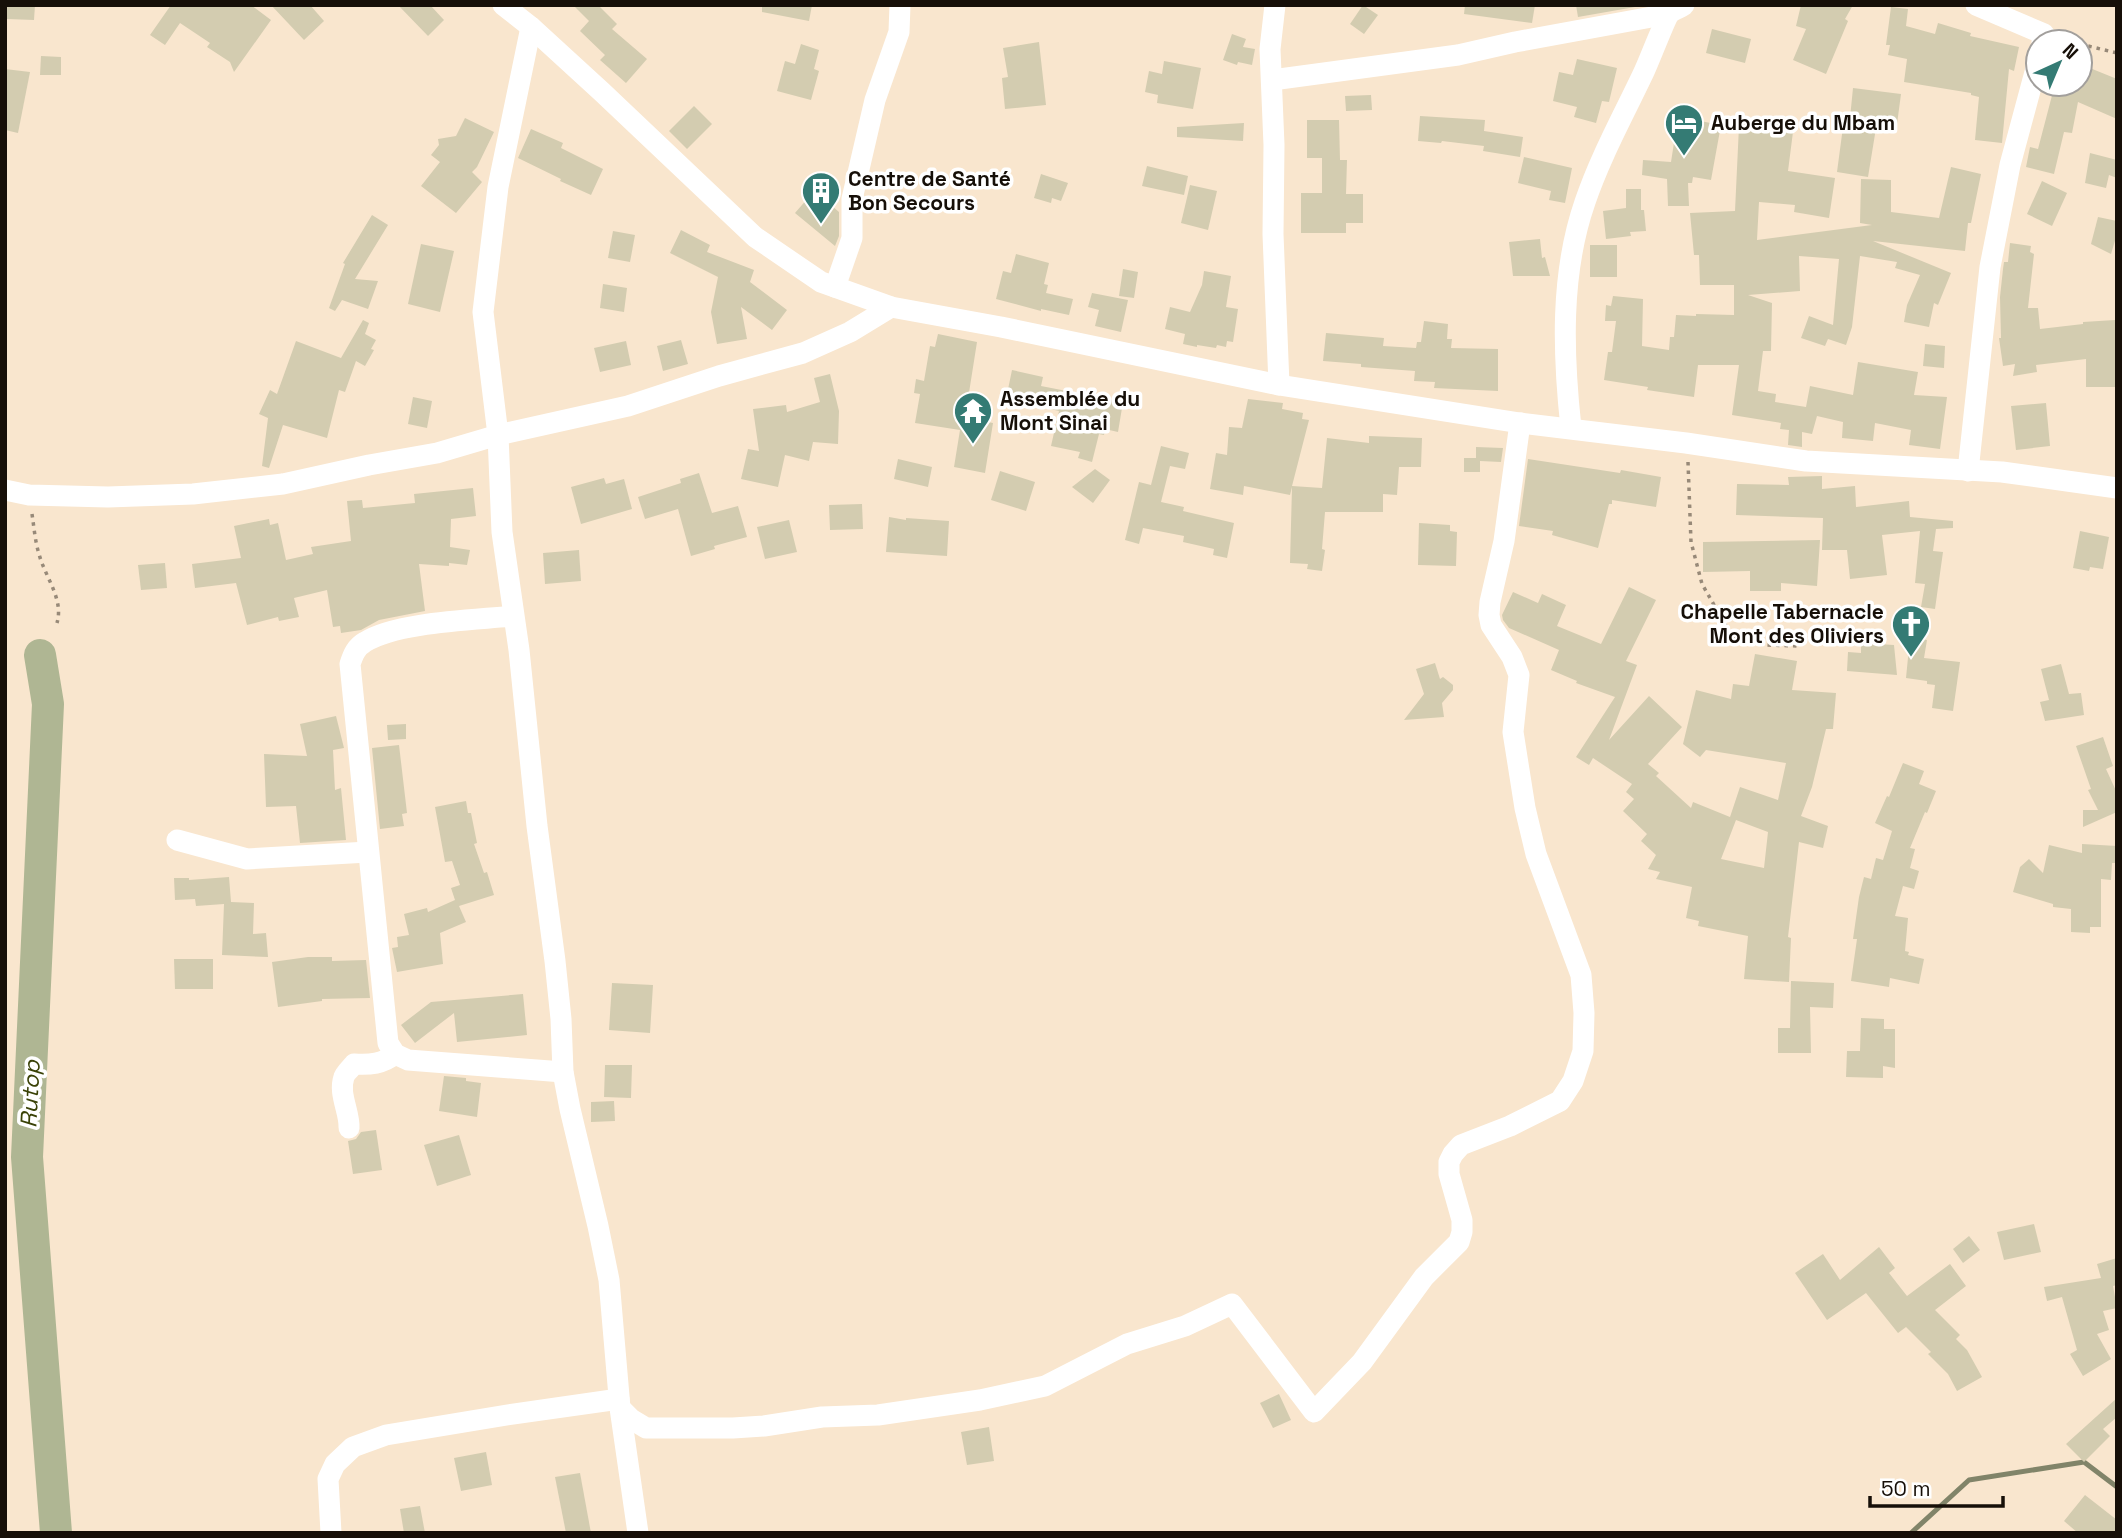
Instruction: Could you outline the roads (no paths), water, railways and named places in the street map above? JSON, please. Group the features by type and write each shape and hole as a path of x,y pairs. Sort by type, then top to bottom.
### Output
{"street":[{"path":"503,5 531,27 755,237 821,282 891,307 1027,332 1279,385 1520,423 1806,461 2002,472 2117,488"},
{"path":"835,287 852,238 852,199 875,100 899,32 900,5"},
{"path":"1275,5 1270,49 1279,385"},
{"path":"1976,5 2030,28"},
{"path":"1272,80 1458,55 1676,10"},
{"path":"1571,428 1565,338 1567,294 1574,246 1585,204 1605,152 1676,10"},
{"path":"531,27 498,187 483,312 498,435 502,532 555,961 564,1072 609,1280 620,1404 638,1533"},
{"path":"1968,471 1990,267 2010,165 2028,98"},
{"path":"5,490 29,495 108,497 193,494 283,484 437,453 498,435 628,406 719,376 803,353 850,332 891,307"},
{"path":"620,1404 631,1419 646,1428 722,1429 822,1417 878,1415 981,1400 1045,1386 1127,1344 1185,1326 1232,1304 1314,1412 1362,1362 1424,1276 1459,1242 1462,1220 1449,1174 1452,1154 1461,1145 1510,1126 1560,1101 1573,1081 1583,1051 1581,975 1536,854 1525,808 1513,732 1520,675 1512,657 1491,625 1489,615 1504,541 1520,423"},
{"path":"513,616 406,628 379,635 362,643 350,664 388,1043 395,1054 408,1060 564,1072"},
{"path":"177,840 247,859 368,852"},
{"path":"349,1128 343,1097 344,1077 354,1064 369,1065 386,1061 395,1054"},
{"path":"331,1533 328,1479 335,1464 352,1447 386,1435 507,1415 620,1404"}],"waterway":[{"name":"Rutop","path":"40,655 48,704 27,1157 56,1533"},
{"path":"1911,1533 1969,1480 2084,1462 2117,1487"}],"place":[{"name":"Auberge du Mbam","path":"1684,157"},
{"name":"Centre de Santé Bon Secours","path":"821,225"},
{"name":"Assemblée du Mont Sinai","path":"973,445"},
{"name":"Chapelle Tabernacle Mont des Oliviers","path":"1911,658"}]}
